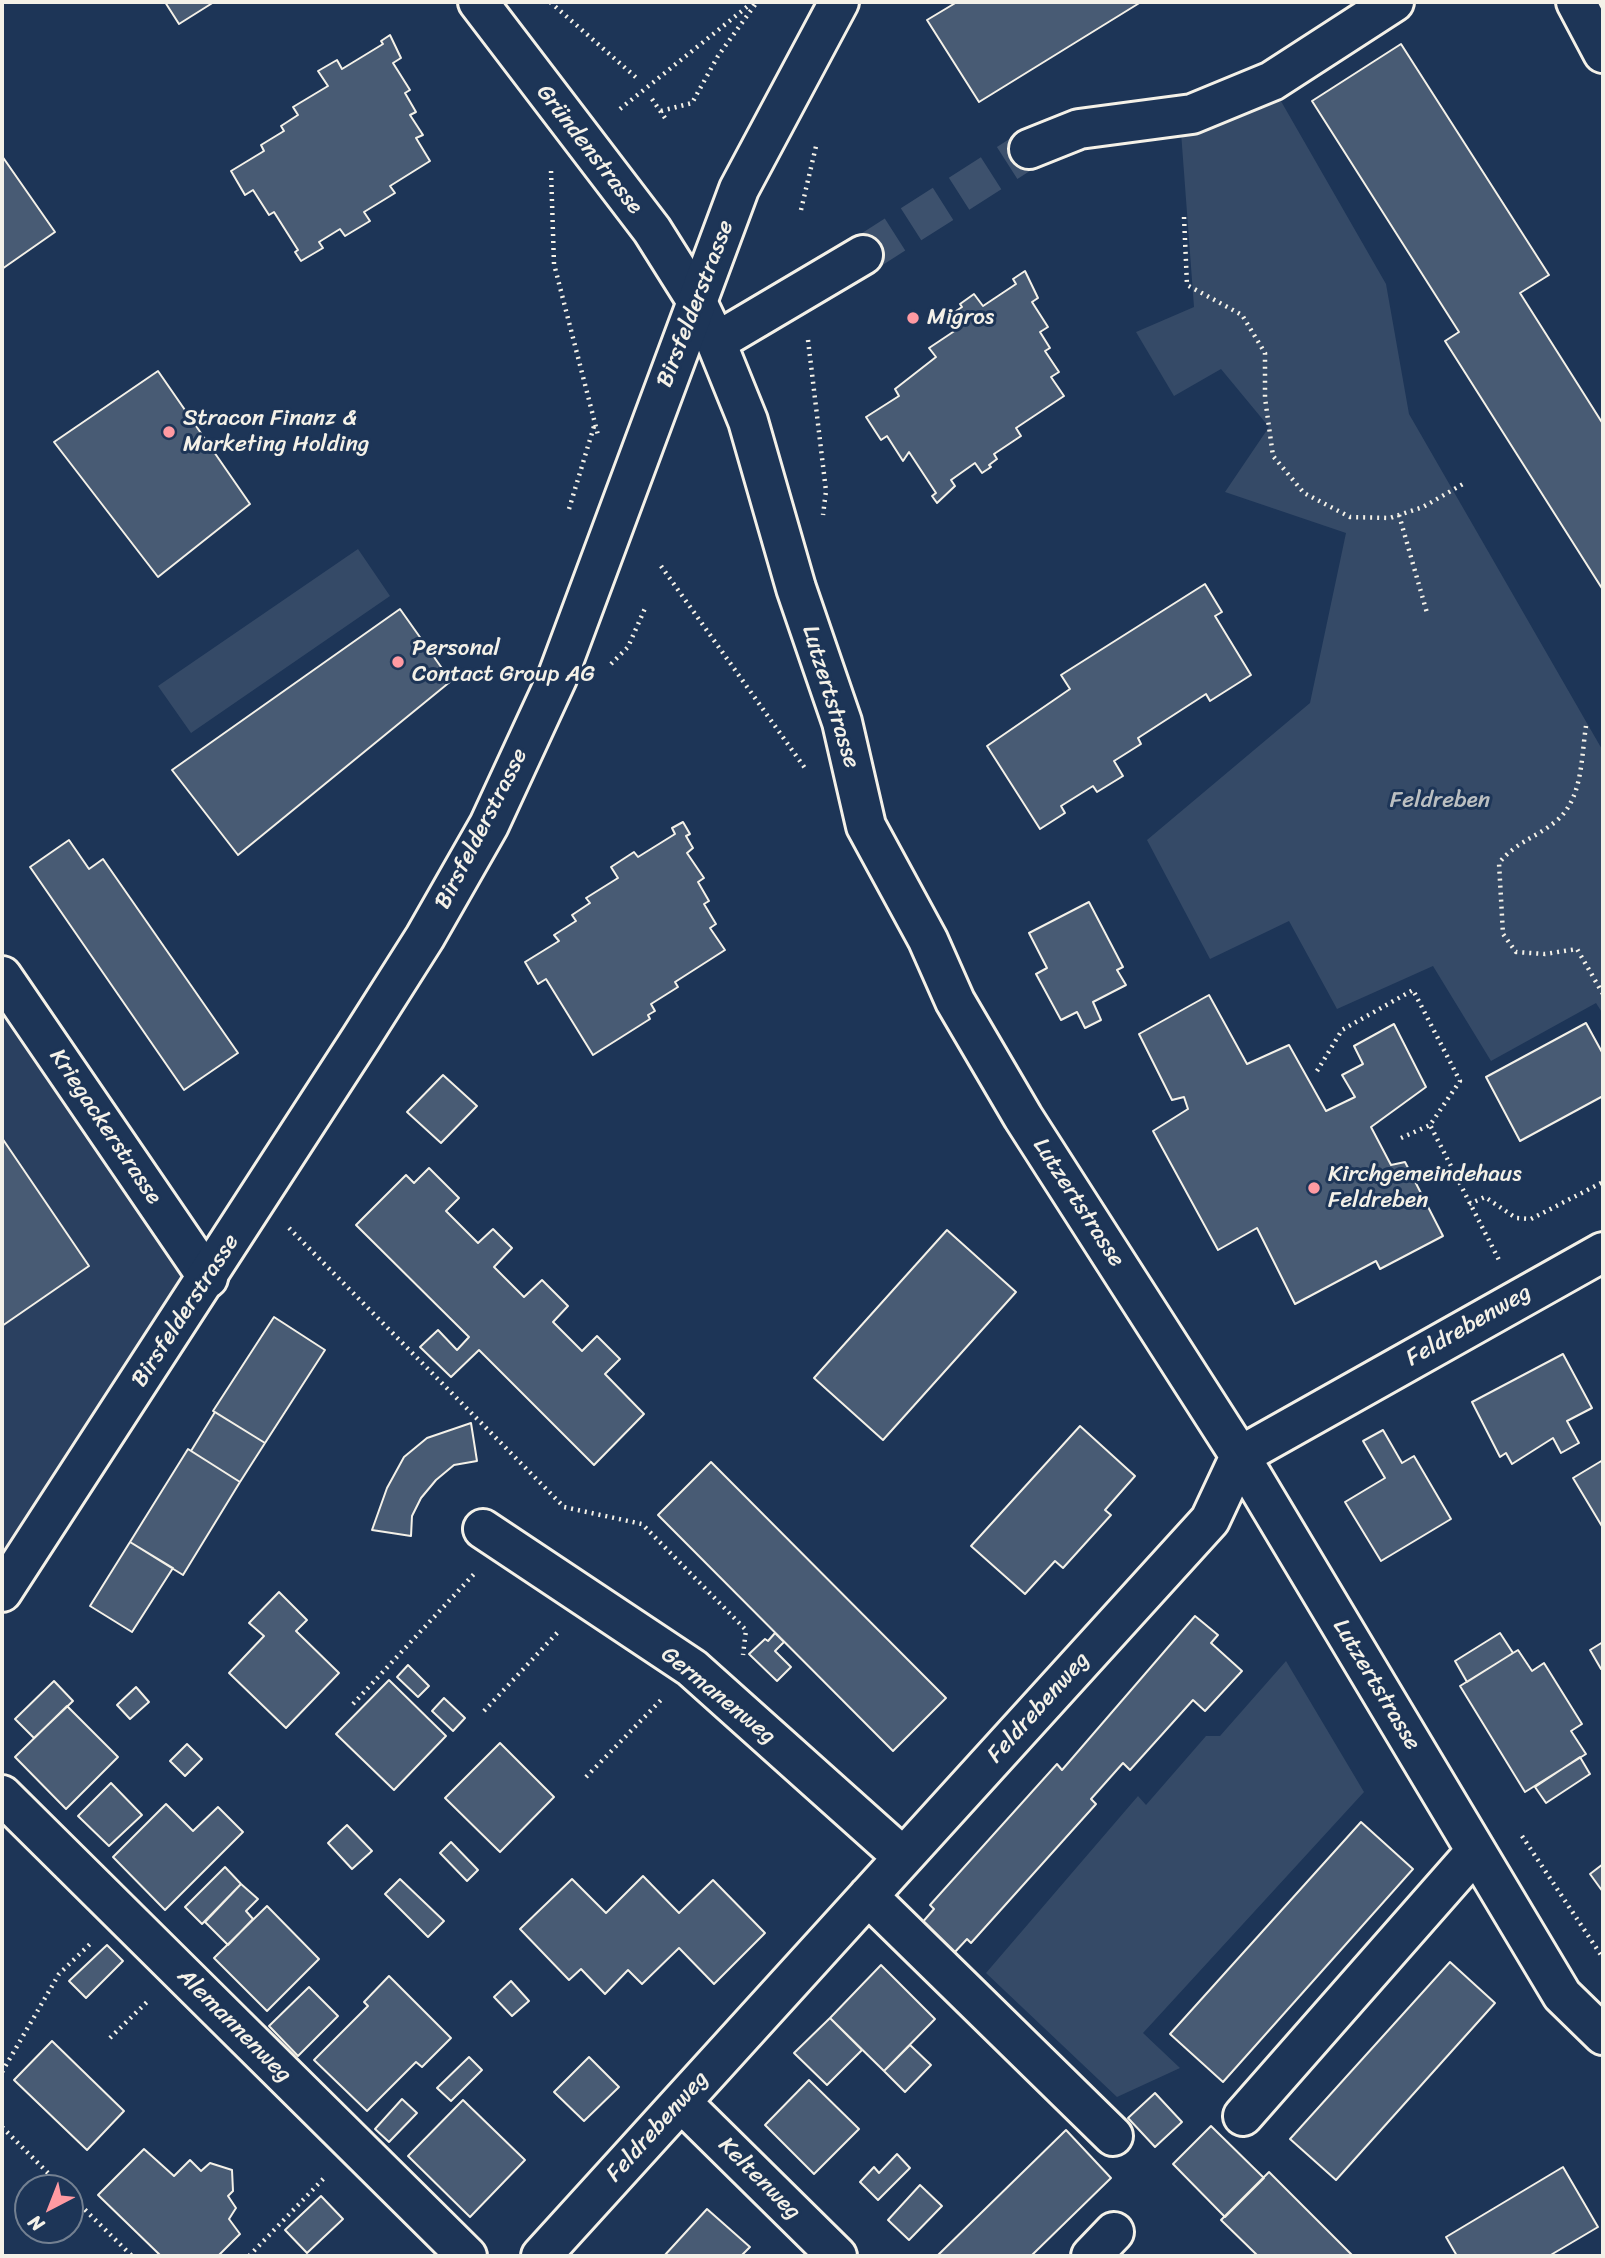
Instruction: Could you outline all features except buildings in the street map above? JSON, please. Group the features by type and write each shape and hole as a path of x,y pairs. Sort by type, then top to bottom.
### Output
{"street":[{"name":"Gründenstrasse","path":"478,2 652,230 696,300"},
{"name":"Birsfelderstrasse","path":"2,1592 208,1278 425,937 489,825 556,678 739,189 839,2"},
{"path":"1029,149 1079,129 1192,114 1272,81 1394,2"},
{"path":"1576,2 1603,52"},
{"path":"716,341 863,255"},
{"name":"Lutzertstrasse","path":"696,300 716,341 748,421 796,588 842,722 866,826 928,940 956,1001 1023,1117 1240,1456 1562,1995 1603,2035"},
{"name":"Kriegackerstrasse","path":"2,976 208,1278"},
{"name":"Feldrebenweg","path":"541,2256 1210,1520 1240,1456 1518,1297 1598,1267"},
{"name":"Germanenweg","path":"493,1536 692,1668 903,1857"},
{"name":"Alemannenweg","path":"2,1796 467,2256"},
{"path":"1243,2116 1476,1851"},
{"path":"868,1896 1113,2136"},
{"name":"Keltenweg","path":"681,2102 837,2256"}],"path":[{"path":"550,2 639,80"},
{"path":"620,109 755,2"},
{"path":"661,111 692,103 718,57 755,2"},
{"path":"652,99 665,118"},
{"path":"560,111 551,160 554,264 598,435"},
{"path":"801,210 814,160"},
{"path":"1184,217 1188,285 1242,315 1265,353 1265,398 1273,456 1304,493 1350,517 1390,518 1423,507 1463,484"},
{"path":"807,330 827,491 822,526"},
{"path":"571,505 595,423"},
{"path":"1399,514 1427,613"},
{"path":"661,566 791,753 808,772"},
{"path":"628,647 646,606"},
{"path":"1586,726 1575,796 1557,821 1512,847 1499,863 1503,934 1516,952 1545,954 1577,949 1603,995"},
{"path":"1317,1071 1342,1030 1413,990 1460,1081 1430,1125 1401,1138"},
{"path":"1430,1125 1518,1297"},
{"path":"1469,1204 1485,1197 1516,1218 1531,1219 1603,1182"},
{"path":"259,1198 564,1507 642,1524 746,1630 742,1655 752,1664"},
{"path":"353,1704 493,1536"},
{"path":"484,1711 588,1600"},
{"path":"586,1777 692,1668"},
{"path":"2,2072 59,1974 122,1915"},
{"path":"110,2038 178,1970"},
{"path":"2,2127 49,2174"},
{"path":"249,2256 356,2146"},
{"path":"84,2209 132,2256"}],"shaded area":[{"path":"2,977 208,1278 2,1592"}],"green space":[{"name":"Feldreben","path":"1274,89 1386,284 1409,414 1603,751 1603,1014 1596,1003 1491,1061 1433,966 1337,1009 1289,921 1210,959 1147,840 1310,703 1346,533 1225,492 1269,427 1221,369 1174,396 1136,332 1194,307 1181,132"},
{"path":"358,549 390,596 191,733 158,686"},
{"path":"1286,1661 1364,1792 1143,2033 1180,2068 1117,2097 986,1973 1138,1796 1146,1805 1206,1736 1220,1736"}],"tunnel":[{"path":"863,255 1029,149"}],"place":[{"name":"Migros","path":"913,318"},
{"name":"Stracon Finanz & Marketing Holding","path":"169,432"},
{"name":"Personal Contact Group AG","path":"398,662"},
{"name":"Kirchgemeindehaus Feldreben","path":"1314,1188"}]}
